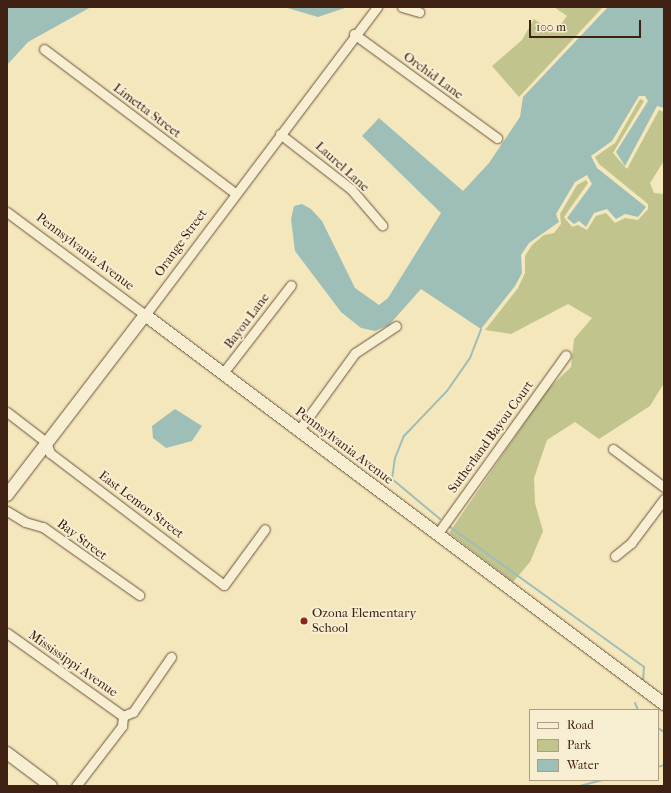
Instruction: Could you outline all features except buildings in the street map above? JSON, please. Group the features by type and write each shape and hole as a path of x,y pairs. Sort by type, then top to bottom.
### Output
{"street":[{"name":"Orange Street","path":"7,495 46,442 145,315 354,34 377,7"},
{"path":"402,7 419,12"},
{"name":"Orchid Lane","path":"354,34 497,138"},
{"name":"Limetta Street","path":"44,49 235,193"},
{"name":"Laurel Lane","path":"280,134 350,189 382,225"},
{"name":"Pennsylvania Avenue","path":"7,212 438,533 664,704"},
{"name":"Bayou Lane","path":"223,373 291,285"},
{"path":"299,430 355,353 396,326"},
{"name":"Sutherland Bayou Court","path":"438,533 566,355"},
{"name":"East Lemon Street","path":"7,412 46,442 50,453 224,585 265,529"},
{"path":"613,449 664,487"},
{"path":"615,556 631,543 664,499"},
{"name":"Bay Street","path":"7,511 25,522 43,527 139,595"},
{"name":"Mississippi Avenue","path":"7,633 123,716"},
{"path":"76,786 122,726 123,716 133,712 171,657"},
{"path":"7,753 51,786"}],"green space":[{"path":"554,7 603,7 519,97 492,66 522,40 534,19 554,33 567,16"},
{"path":"640,99 644,101 613,153 627,169 659,110 664,112 664,161 650,183 654,193 664,194 664,383 650,406 599,439 575,422 547,440 534,478 535,503 543,531 530,562 513,582 449,533 547,390 571,367 574,339 592,318 568,304 511,334 485,330 518,288 525,273 525,256 532,245 544,235 554,233 561,224 560,214 577,185 586,180 588,183 564,217 572,227 578,225 587,230 596,216 606,213 615,223 625,218 638,220 648,209 648,204 599,164 595,157 615,143"}],"water":[{"path":"7,7 91,7 28,42 7,65"},
{"path":"284,7 348,7 318,17"},
{"path":"608,7 664,7 664,108 657,106 625,166 616,152 648,101 645,96 639,96 612,141 591,156 597,168 646,207 638,217 625,214 616,219 607,209 594,213 586,227 579,221 574,224 567,218 592,184 587,175 575,182 556,214 559,222 529,243 521,255 522,273 515,286 481,329 421,289 389,325 375,331 361,328 341,312 295,251 291,219 294,206 302,204 311,209 322,221 355,288 379,305 388,298 441,213 362,136 379,118 463,191 489,163 520,117 523,97"},
{"path":"175,409 202,426 192,441 166,448 153,438 152,426"}],"waterway":[{"path":"440,519 392,479 395,458 404,436 447,391 470,358 481,329"},
{"path":"450,527 644,667 643,681"},
{"path":"635,703 638,709"},
{"path":"659,729 664,732"},
{"path":"659,767 664,765"},
{"path":"580,786 599,781"}],"place":[{"name":"Ozona Elementary School","path":"304,621"}]}
